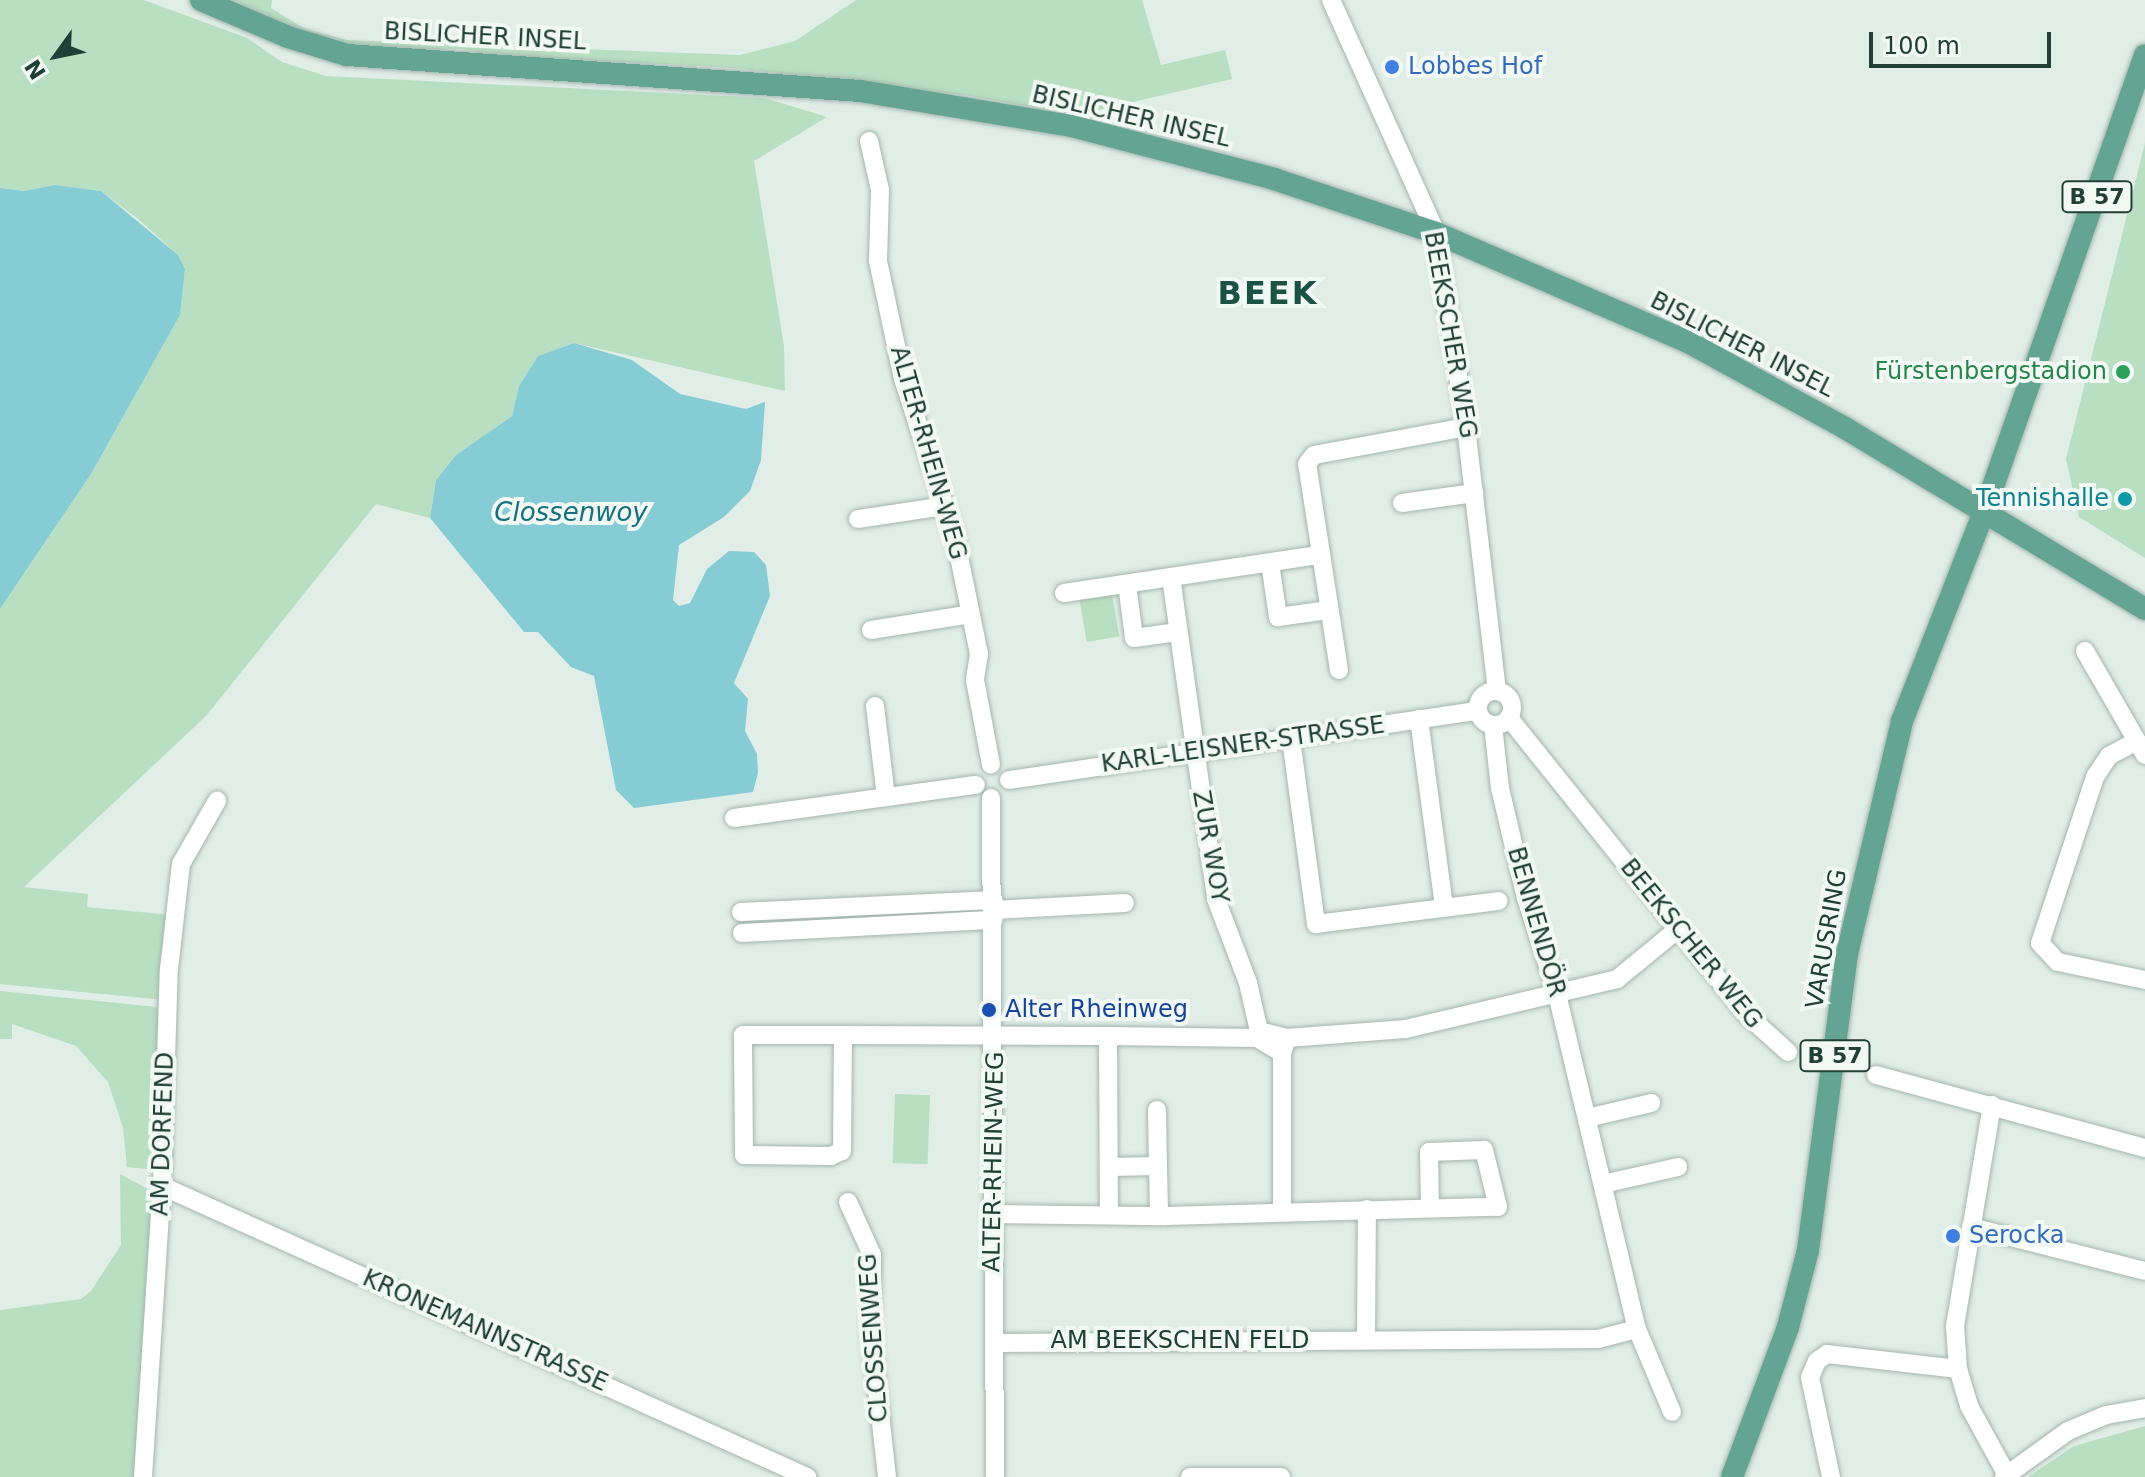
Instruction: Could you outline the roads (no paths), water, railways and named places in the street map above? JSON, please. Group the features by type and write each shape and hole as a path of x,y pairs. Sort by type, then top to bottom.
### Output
{"main road":[{"name":"BISLICHER INSEL","path":"201,0 288,37 347,55 734,78 860,91 1071,126 1274,179 1436,233 1686,341 1984,512 2145,609"},
{"name":"B 57","path":"1984,512 2145,56"},
{"name":"VARUSRING","path":"1732,1477 1788,1327 1808,1250 1847,954 1902,721 1984,512"}],"street":[{"name":"BEEKSCHER WEG","path":"1331,0 1436,233 1466,427 1497,691 1511,701 1501,722 1748,1016 1788,1052"},
{"name":"ALTER-RHEIN-WEG","path":"869,141 880,190 881,276 903,379 945,506 971,614 991,765"},
{"path":"1339,670 1318,555 1307,464 1314,455 1466,427"},
{"path":"1402,503 1474,493"},
{"path":"858,519 945,506"},
{"path":"1064,593 1318,555"},
{"path":"1270,563 1278,617 1328,610"},
{"name":"ZUR WOY","path":"1171,577 1216,899 1248,983 1258,1034"},
{"path":"1127,584 1134,638 1178,632"},
{"path":"871,630 971,614"},
{"path":"2085,651 2141,748 2109,756 2095,777 2040,943 2058,962 2145,980"},
{"path":"1497,691 1479,700 1478,711 1501,722"},
{"path":"875,706 886,797"},
{"name":"KARL-LEISNER-STRASSE","path":"1009,780 1478,711"},
{"path":"1419,719 1444,906"},
{"name":"BENNENDÖR","path":"1501,722 1500,788 1526,898 1557,994 1637,1329 1672,1412"},
{"path":"1291,739 1316,924 1499,901"},
{"path":"734,818 976,785 991,798 1004,793 1009,780 1004,770 991,765 977,774 976,785"},
{"name":"ALTER-RHEIN-WEG","path":"991,798 996,1036 992,1214 995,1477"},
{"name":"AM DORFEND","path":"143,1477 162,1186 169,969 181,864 217,801"},
{"path":"742,933 994,910 1125,903"},
{"path":"741,912 994,910"},
{"path":"843,1035 842,1151 831,1156 744,1155 743,1035 1258,1034 1285,1046 1406,1029 1617,979 1678,929"},
{"path":"1108,1036 1109,1215"},
{"path":"1282,1211 1285,1046"},
{"path":"1876,1075 2145,1148"},
{"path":"1587,1118 1651,1103"},
{"path":"1992,1105 1955,1326 1958,1369 1979,1430 2005,1476 2068,1431 2106,1415 2145,1408"},
{"path":"1157,1110 1159,1215"},
{"path":"992,1214 1159,1215 1498,1207 1484,1150 1429,1152 1430,1208"},
{"path":"1109,1167 1158,1166"},
{"path":"1603,1184 1678,1167"},
{"name":"KRONEMANNSTRASSE","path":"162,1186 807,1477"},
{"name":"CLOSSENWEG","path":"848,1202 872,1255 871,1334 887,1477"},
{"path":"1366,1340 1367,1209"},
{"path":"1971,1227 2145,1271"},
{"name":"AM BEEKSCHEN FELD","path":"994,1343 1598,1339 1637,1329"},
{"path":"1831,1477 1810,1377 1817,1361 1827,1354 1958,1369"},
{"path":"1190,1477 1281,1477"}],"water":[{"path":"55,185 101,191 178,255 185,269 180,315 91,474 0,609 0,188 24,191"},
{"name":"Clossenwoy","path":"574,343 632,360 680,394 746,409 765,402 761,460 750,491 724,517 679,545 673,600 679,606 690,603 707,569 729,551 754,552 766,565 770,596 734,683 748,699 745,731 757,754 758,773 753,792 634,808 616,790 594,676 571,667 538,632 524,632 430,518 436,480 456,455 512,416 519,386 538,356"}],"place":[{"name":"Lobbes Hof","path":"1392,67"},
{"name":"Fürstenbergstadion","path":"2123,372"},
{"name":"Tennishalle","path":"2125,499"},
{"name":"Alter Rheinweg","path":"989,1010"},
{"name":"Serocka","path":"1953,1236"}],"district":[{"name":"BEEK","path":"1268,293"}]}
